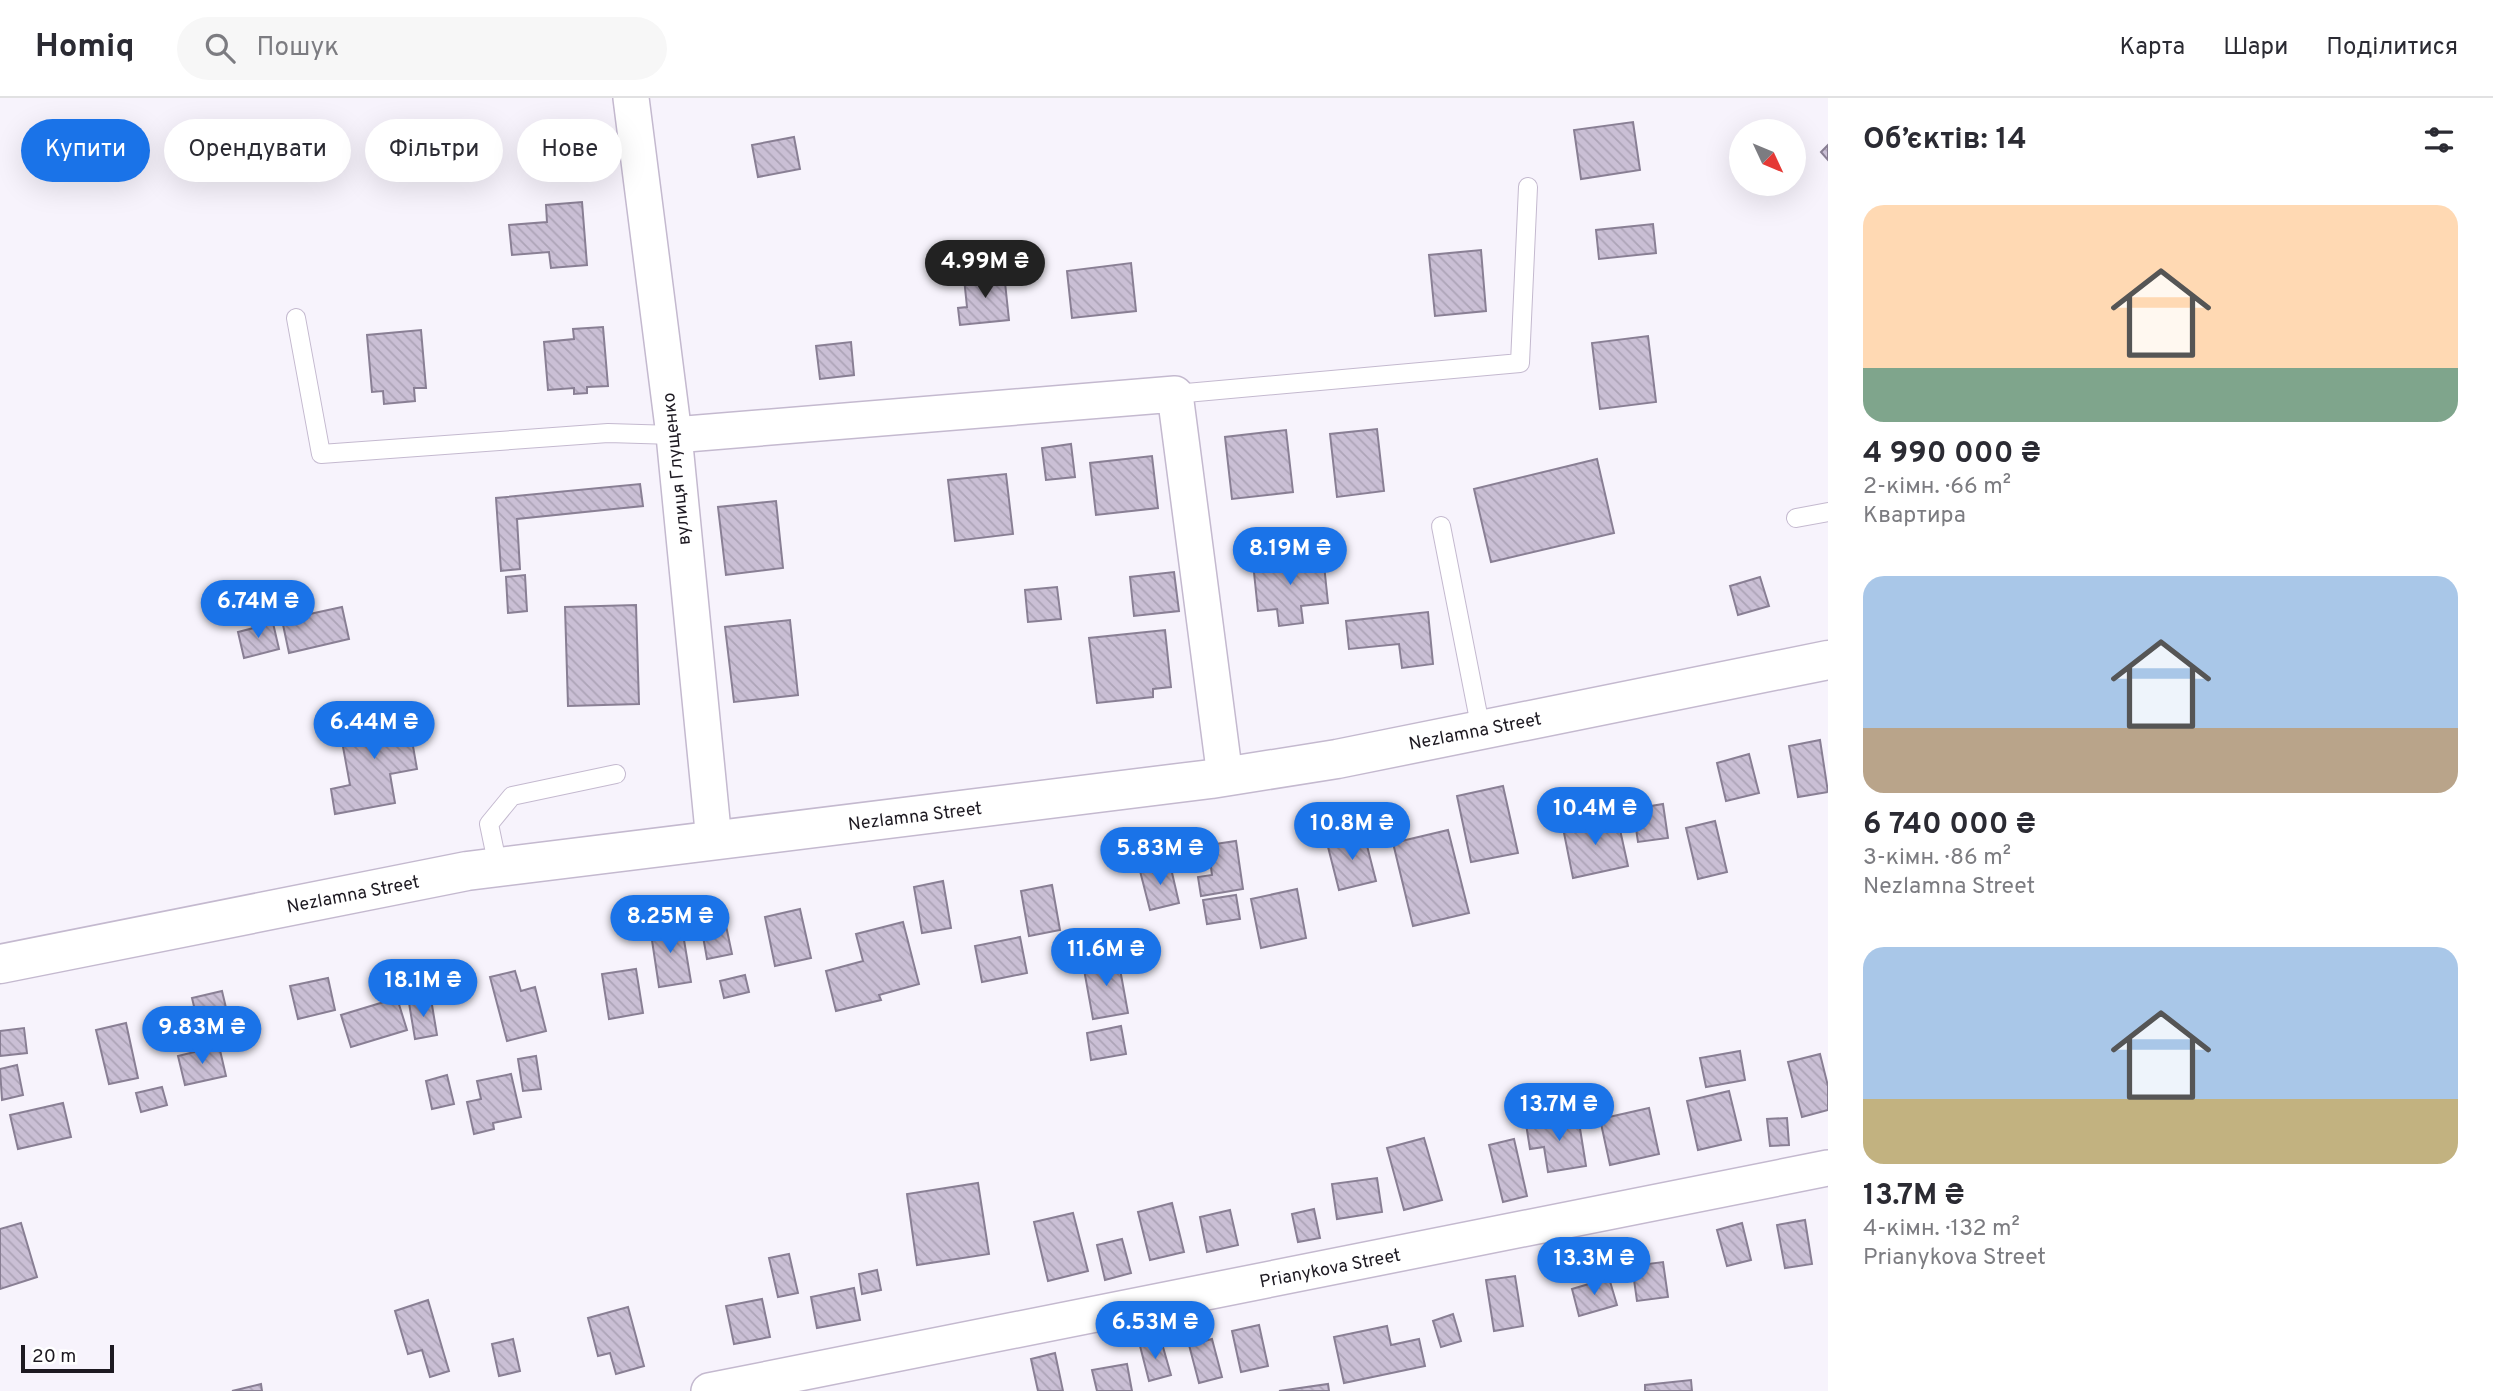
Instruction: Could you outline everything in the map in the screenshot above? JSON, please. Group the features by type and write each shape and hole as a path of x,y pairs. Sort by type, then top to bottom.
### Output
{"street":[{"name":"вулиця Глущенко","path":"631,98 674,435 714,841"},
{"path":"674,435 1175,394 1225,776"},
{"name":"Nezlamna Street","path":"0,964 467,871 1225,776 1337,758 1828,660"},
{"name":"Prianykova Street","path":"709,1391 1828,1168"}],"lane":[{"path":"1175,394 1520,363 1528,187"},
{"path":"296,318 321,454 608,433 674,435"},
{"path":"1796,518 1828,512"},
{"path":"1441,526 1481,730"},
{"path":"498,867 489,824 512,796 616,774"}],"building":[{"path":"1633,122 1640,170 1581,179 1574,130"},
{"path":"794,137 800,169 758,177 752,145"},
{"path":"1828,145 1828,160 1821,152"},
{"path":"582,202 587,265 551,268 549,252 512,255 509,225 547,222 546,205"},
{"path":"1653,224 1656,253 1599,259 1596,230"},
{"path":"1481,250 1486,311 1435,316 1429,255"},
{"path":"1131,263 1136,311 1072,318 1067,271"},
{"path":"1004,273 1009,320 960,325 958,308 967,307 964,278"},
{"path":"603,327 608,386 587,387 587,393 574,394 574,388 548,390 544,342 574,339 573,329"},
{"path":"421,330 426,388 414,388 415,401 384,404 383,391 372,392 367,335"},
{"path":"1648,336 1656,402 1600,409 1592,343"},
{"path":"851,342 854,375 820,379 816,346"},
{"path":"1377,429 1384,491 1337,497 1330,434"},
{"path":"1286,430 1293,492 1232,499 1225,437"},
{"path":"1071,444 1075,477 1046,480 1042,448"},
{"path":"1152,456 1158,508 1096,515 1090,463"},
{"path":"1597,459 1614,533 1491,562 1474,489"},
{"path":"1006,474 1013,534 955,541 948,480"},
{"path":"640,484 643,506 517,519 520,569 501,571 496,498"},
{"path":"776,501 783,568 726,575 718,507"},
{"path":"1323,555 1328,603 1301,606 1303,623 1279,626 1277,609 1258,611 1253,563"},
{"path":"1174,572 1179,611 1134,616 1130,577"},
{"path":"525,575 527,611 508,613 506,577"},
{"path":"1760,577 1769,606 1738,615 1730,586"},
{"path":"1057,587 1061,619 1028,622 1025,590"},
{"path":"636,605 639,704 568,706 565,607"},
{"path":"342,607 349,639 289,653 282,620"},
{"path":"1428,612 1433,664 1402,668 1399,644 1349,649 1346,621"},
{"path":"790,620 798,695 734,702 725,627"},
{"path":"273,623 279,649 244,658 238,632"},
{"path":"1165,630 1171,687 1153,689 1153,697 1097,703 1089,638"},
{"path":"407,712 417,769 390,774 395,803 335,814 331,789 350,785 339,725"},
{"path":"1820,740 1828,792 1798,797 1789,746"},
{"path":"1749,754 1759,793 1726,801 1717,763"},
{"path":"1503,786 1518,853 1471,862 1457,796"},
{"path":"1663,804 1668,838 1638,842 1633,809"},
{"path":"1617,816 1628,866 1573,878 1563,828"},
{"path":"1715,821 1727,872 1698,879 1686,828"},
{"path":"1448,830 1469,913 1413,926 1393,843"},
{"path":"1364,834 1376,881 1339,890 1327,843"},
{"path":"1236,841 1243,889 1201,896 1198,877 1212,875 1208,845"},
{"path":"1170,864 1179,903 1150,910 1140,871"},
{"path":"943,881 951,928 922,933 914,887"},
{"path":"1052,885 1060,930 1029,936 1021,891"},
{"path":"1297,889 1306,938 1261,948 1251,899"},
{"path":"1236,895 1240,919 1207,924 1203,900"},
{"path":"800,909 811,958 775,966 765,917"},
{"path":"725,921 732,954 707,959 701,925"},
{"path":"681,922 691,982 659,987 650,927"},
{"path":"903,922 919,984 879,995 881,1000 836,1011 826,971 863,961 856,934"},
{"path":"1020,937 1027,973 982,982 975,946"},
{"path":"1118,958 1128,1013 1093,1019 1083,964"},
{"path":"636,969 643,1013 609,1019 602,974"},
{"path":"515,971 521,991 535,987 546,1031 507,1041 490,977"},
{"path":"745,975 749,992 724,998 720,981"},
{"path":"328,978 335,1010 298,1019 290,986"},
{"path":"222,991 227,1012 197,1019 192,998"},
{"path":"397,998 407,1030 351,1047 341,1015"},
{"path":"431,999 437,1035 415,1039 409,1003"},
{"path":"126,1023 138,1078 109,1084 96,1030"},
{"path":"1121,1026 1126,1054 1091,1060 1087,1033"},
{"path":"24,1028 27,1053 0,1056 0,1031"},
{"path":"219,1046 226,1076 185,1085 178,1056"},
{"path":"1740,1051 1745,1080 1706,1087 1700,1058"},
{"path":"1820,1054 1828,1086 1828,1110 1802,1117 1788,1062"},
{"path":"536,1056 541,1089 523,1091 518,1059"},
{"path":"17,1065 23,1095 2,1100 0,1069"},
{"path":"511,1074 521,1117 493,1123 494,1129 474,1134 467,1102 481,1099 477,1081"},
{"path":"447,1075 454,1104 432,1109 426,1081"},
{"path":"162,1087 167,1105 141,1112 136,1093"},
{"path":"1729,1091 1741,1140 1698,1150 1687,1101"},
{"path":"63,1103 71,1137 18,1149 10,1115"},
{"path":"1649,1108 1659,1154 1610,1165 1600,1119"},
{"path":"1578,1116 1586,1166 1548,1172 1544,1147 1530,1149 1526,1124"},
{"path":"1787,1118 1789,1145 1770,1146 1767,1119"},
{"path":"1424,1138 1442,1200 1404,1210 1387,1148"},
{"path":"1514,1139 1527,1196 1503,1202 1489,1145"},
{"path":"1377,1178 1382,1212 1337,1219 1332,1184"},
{"path":"978,1183 989,1254 917,1265 907,1194"},
{"path":"1172,1203 1184,1252 1150,1260 1138,1212"},
{"path":"1314,1209 1320,1238 1298,1242 1292,1214"},
{"path":"1230,1210 1238,1245 1207,1252 1200,1217"},
{"path":"1073,1213 1088,1271 1048,1281 1034,1222"},
{"path":"1805,1220 1812,1264 1785,1268 1777,1225"},
{"path":"21,1223 37,1277 0,1289 0,1229"},
{"path":"1742,1223 1751,1260 1727,1266 1717,1230"},
{"path":"1122,1239 1131,1273 1105,1280 1097,1245"},
{"path":"789,1254 798,1293 778,1297 769,1258"},
{"path":"1663,1262 1668,1297 1637,1301 1632,1266"},
{"path":"877,1270 881,1290 862,1294 859,1274"},
{"path":"1515,1276 1523,1326 1494,1331 1486,1280"},
{"path":"1609,1278 1617,1305 1579,1316 1572,1289"},
{"path":"854,1288 860,1320 817,1328 811,1297"},
{"path":"762,1299 770,1337 734,1344 726,1306"},
{"path":"428,1300 449,1371 430,1377 422,1350 408,1354 395,1311"},
{"path":"628,1307 644,1366 616,1374 610,1353 598,1356 588,1318"},
{"path":"1453,1314 1461,1341 1441,1347 1433,1321"},
{"path":"1259,1325 1268,1366 1241,1372 1232,1331"},
{"path":"1387,1326 1391,1345 1419,1339 1425,1366 1344,1383 1334,1337"},
{"path":"513,1339 520,1371 499,1376 492,1344"},
{"path":"1212,1339 1222,1377 1199,1383 1189,1345"},
{"path":"1161,1340 1171,1375 1149,1381 1140,1346"},
{"path":"1055,1353 1063,1391 1038,1391 1031,1359"},
{"path":"1127,1364 1132,1391 1097,1391 1092,1370"},
{"path":"1691,1380 1692,1391 1645,1391 1645,1385"},
{"path":"261,1384 262,1391 232,1391"},
{"path":"1328,1384 1329,1391 1279,1391"}]}
